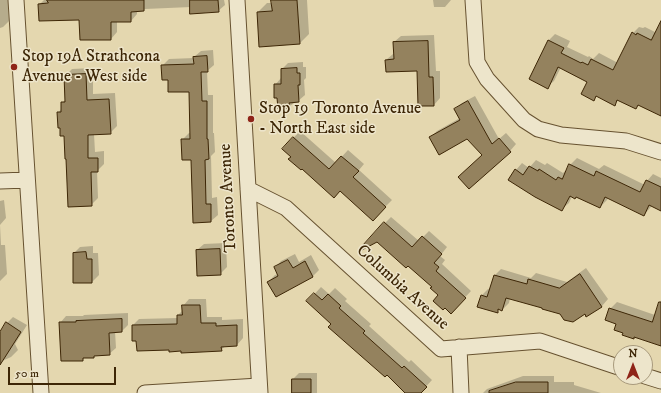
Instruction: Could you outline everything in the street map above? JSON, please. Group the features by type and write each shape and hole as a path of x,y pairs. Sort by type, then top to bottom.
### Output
{"street":[{"path":"16,0 41,393"},
{"name":"Toronto Avenue","path":"237,0 259,389"},
{"path":"473,0 478,62 487,78 503,98 524,120 538,129 561,135 626,141 661,152"},
{"path":"0,181 27,180"},
{"name":"Columbia Avenue","path":"248,188 286,208 441,349 540,341 613,365"},
{"path":"459,347 461,393"},
{"path":"145,393 259,389"}],"building":[{"path":"47,0 144,0 144,11 131,12 131,22 111,22 111,40 80,40 79,20 39,21 38,4 48,3"},
{"path":"190,0 218,0 219,12 190,14"},
{"path":"271,0 297,0 300,44 259,47 257,12 272,11"},
{"path":"661,21 661,116 638,105 636,109 617,100 615,106 596,96 594,101 581,94 587,82 558,67 548,89 529,79 548,40 564,48 561,53 581,63 582,62 588,65 591,59 613,70 632,32 636,35 637,33 651,40"},
{"path":"428,41 429,77 433,77 434,106 418,106 417,71 386,72 385,60 394,59 393,42"},
{"path":"207,56 208,72 201,72 202,101 207,101 207,139 209,159 205,160 206,204 211,204 211,222 193,223 191,160 182,160 181,139 190,139 189,92 168,92 168,80 162,80 161,65 194,64 193,57"},
{"path":"297,68 297,73 300,73 300,85 298,85 299,102 289,103 290,108 278,109 277,98 274,98 274,84 281,84 281,69"},
{"path":"86,74 87,100 109,99 111,134 88,135 88,158 98,158 98,172 91,172 92,206 68,207 64,136 60,136 57,112 61,112 61,102 65,102 64,75"},
{"path":"468,101 492,144 499,138 511,152 469,189 458,177 482,155 467,139 439,155 429,137 460,120 454,109"},
{"path":"293,137 329,169 341,156 359,171 353,177 386,207 373,221 340,191 334,198 302,169 301,170 288,159 291,157 282,149"},
{"path":"569,164 594,176 596,171 640,192 646,180 661,187 661,211 649,205 644,216 605,197 600,208 576,197 575,199 570,196 562,211 535,197 508,180 515,169 523,175 529,166 538,171 539,169 556,180 558,177 562,179"},
{"path":"384,222 412,247 422,236 442,254 434,263 439,267 436,271 466,298 451,314 445,308 443,310 433,301 438,295 430,288 432,287 408,266 406,268 377,242 360,251 359,250"},
{"path":"220,249 221,275 197,276 196,250"},
{"path":"86,252 87,259 92,259 92,283 73,283 73,253"},
{"path":"288,260 293,268 305,261 313,277 276,297 267,282 278,276 274,267"},
{"path":"580,274 602,307 586,317 585,314 573,322 564,320 560,314 506,298 502,311 498,309 498,313 477,307 481,295 487,297 494,275 527,284 528,279 559,288"},
{"path":"314,293 322,300 328,294 341,306 339,308 365,331 363,333 402,368 404,366 427,387 421,393 405,393 387,375 385,377 328,327 331,324 306,301"},
{"path":"659,302 661,302 661,346 634,337 634,339 622,335 623,333 614,330 616,324 605,320 609,308 652,322"},
{"path":"182,305 200,305 201,323 216,323 216,326 237,325 237,346 221,347 222,351 202,352 181,353 181,351 169,352 169,350 137,351 136,341 132,341 132,325 177,324 177,315 182,315"},
{"path":"122,319 122,332 109,333 110,355 94,356 94,358 83,358 83,361 61,361 59,322"},
{"path":"6,322 21,332 0,365 0,332"},
{"path":"292,379 311,379 311,393 292,393"},
{"path":"516,382 548,382 548,393 489,393 489,391"}],"place":[{"name":"Stop 19A Strathcona Avenue - West side","path":"14,67"},
{"name":"Stop 19 Toronto Avenue - North East side","path":"251,119"}]}
